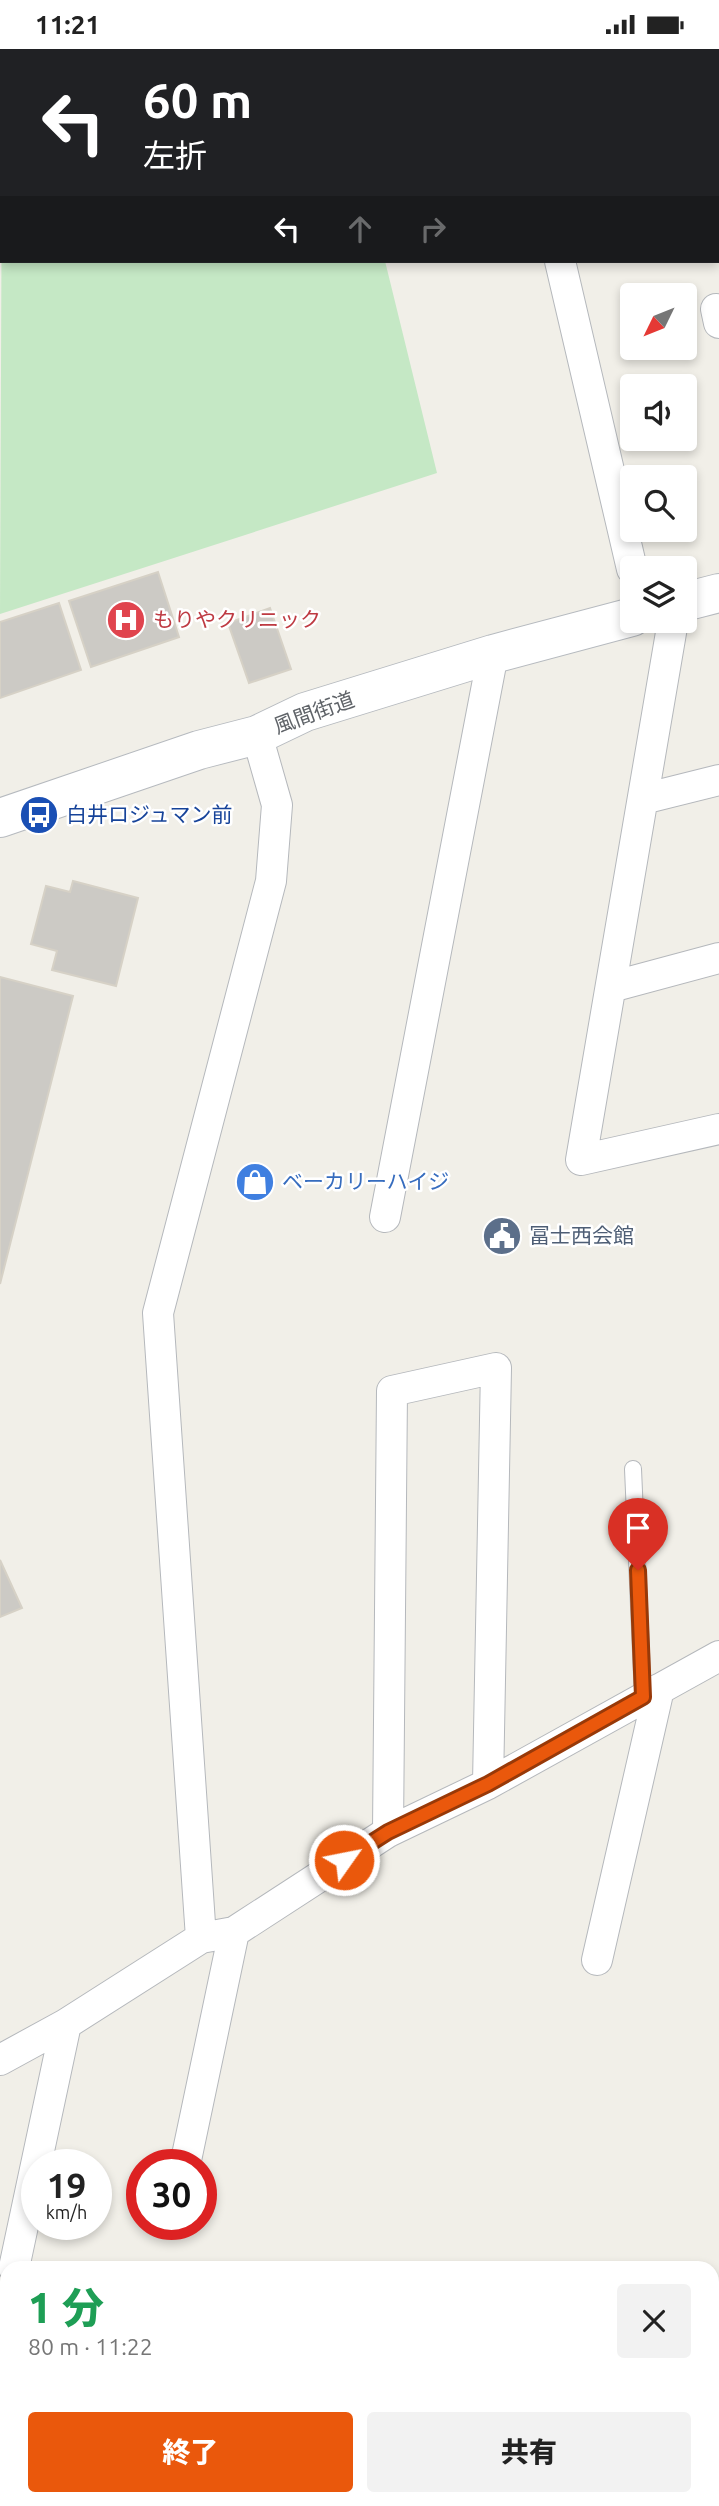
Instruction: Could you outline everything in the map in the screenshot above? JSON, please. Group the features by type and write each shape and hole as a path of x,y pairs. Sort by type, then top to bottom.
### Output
{"street":[{"path":"560,263 629,556"},
{"path":"697,599 719,593"},
{"name":"風間街道","path":"0,818 199,750 257,735 305,712 493,654 620,620"},
{"path":"671,633 581,1160 719,1129"},
{"path":"385,1217 493,654"},
{"path":"201,1938 158,1313 271,881 277,805 257,735"},
{"path":"643,799 719,779"},
{"path":"611,987 719,958"},
{"path":"388,1832 392,1391 496,1368 488,1784"},
{"path":"0,2060 66,2024 201,1938 234,1932 388,1832 488,1784 719,1656"},
{"path":"597,1960 651,1693"},
{"path":"188,2149 234,1932"},
{"path":"15,2261 66,2024"}],"lane":[{"path":"633,1469 651,1693"}],"green space":[{"path":"1,263 385,263 437,473 0,614"}],"building":[{"path":"158,572 179,637 91,667 69,601"},
{"path":"59,603 81,670 0,698 0,622"},
{"path":"270,608 291,669 249,683 228,623"},
{"path":"73,881 138,898 116,986 52,970 57,951 31,944 46,886 70,892"},
{"path":"0,977 73,996 0,1284"},
{"path":"0,1560 22,1608 0,1617"}],"place":[{"name":"もりやクリニック","path":"126,620"},
{"name":"白井ロジュマン前","path":"39,815"},
{"name":"ベーカリーハイジ","path":"255,1182"},
{"name":"冨士西会館","path":"502,1236"}],"route":[{"path":"344,1860 388,1832 488,1784 643,1697 638,1570"}]}
